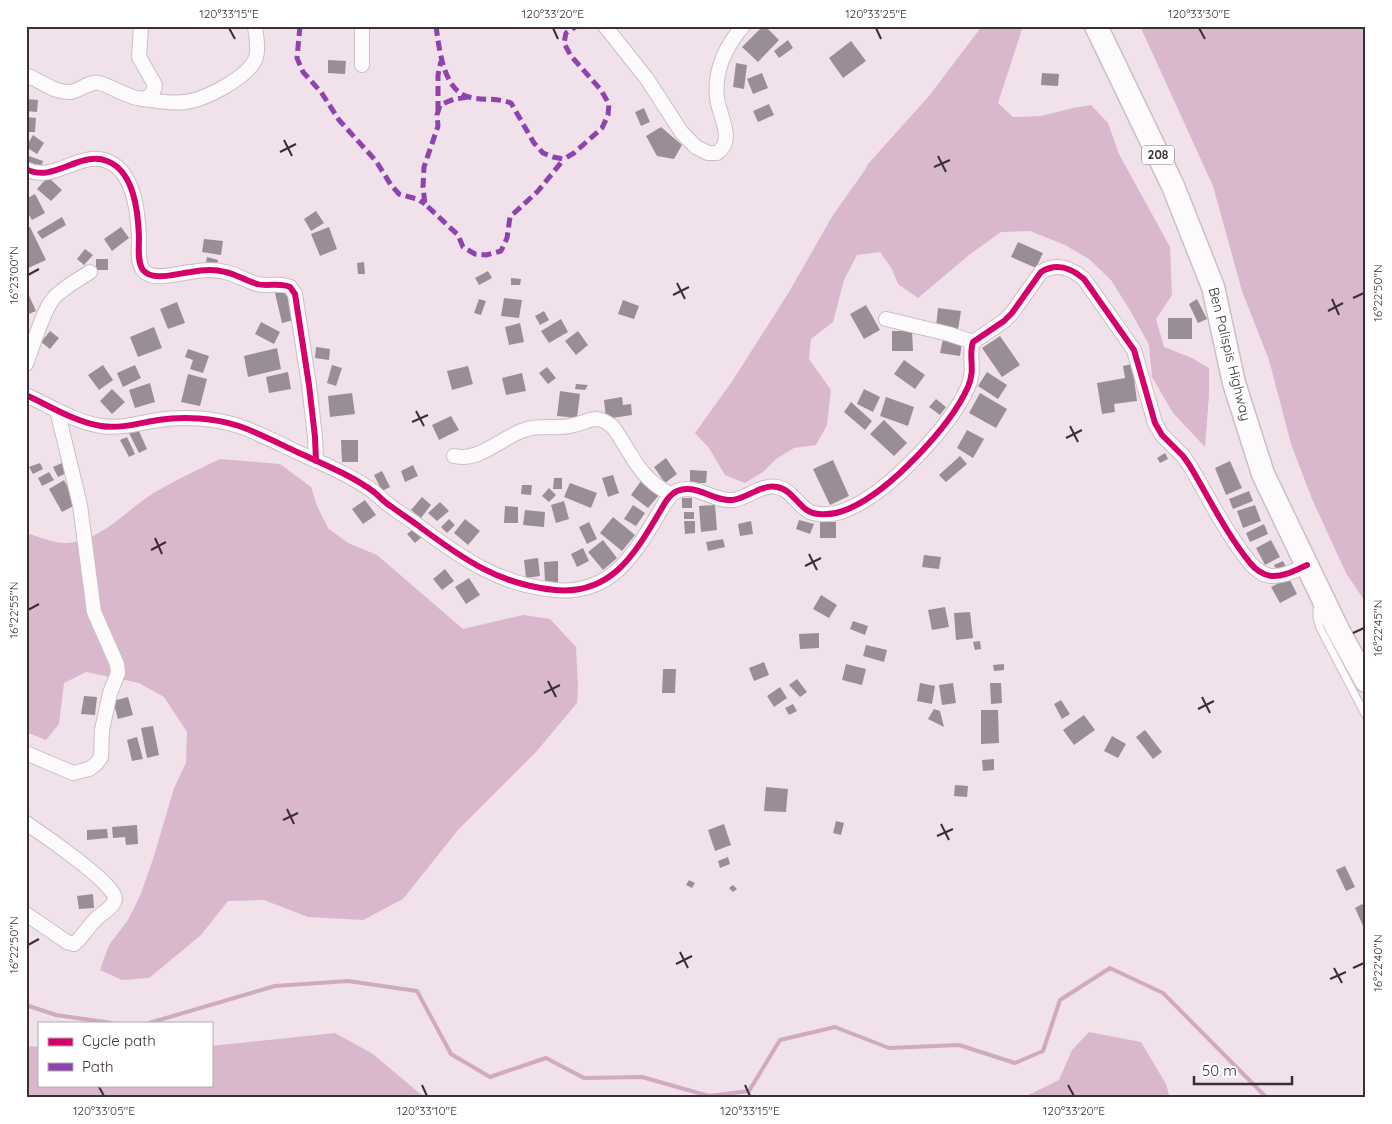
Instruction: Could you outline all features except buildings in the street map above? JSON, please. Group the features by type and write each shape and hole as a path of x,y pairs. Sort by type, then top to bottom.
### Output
{"main road":[{"name":"Ben Palispis Highway","path":"1096,26 1173,186 1213,286 1234,383 1263,474 1338,630 1366,681"}],"street":[{"path":"141,26 138,48 139,57 155,84 150,95 142,99"},
{"path":"26,75 52,88 66,92 76,91 95,82 134,98 174,103 187,102 202,98 240,76 256,58 255,26"},
{"path":"362,26 362,66"},
{"path":"605,26 647,79 682,133 696,147 708,153 717,153 726,144 726,133 717,97 719,73 727,48 744,26"},
{"path":"26,169 42,173 98,158 116,166 122,172 132,194 138,223 140,263 143,270 148,274 167,276 192,271 219,271 256,284 290,287 295,294 304,350 315,437 316,461"},
{"path":"26,395 88,423 101,426 116,427 186,418 237,426 264,436 359,483 468,562 504,579 556,590 575,590 602,581 619,569 638,546 670,494 681,489 692,489 726,500 733,500 767,487 776,487 784,490 805,510 812,514 827,514 847,510 878,491 936,435 961,401 972,375 971,347 973,342 1004,321 1012,313 1041,272 1055,266 1074,271 1084,279 1134,350 1150,410 1162,435 1186,461 1251,564 1261,572 1271,576 1284,575 1307,565"},
{"path":"26,364 44,315 54,299 70,284 90,272"},
{"path":"886,319 949,334 973,342"},
{"path":"26,753 73,773 89,769 96,764 101,758 102,730 110,693 118,673 94,612 80,505 57,410"},
{"path":"454,456 461,458 471,457 515,434 534,427 569,426 596,419 602,420 613,427 644,475 659,488 670,494"},
{"path":"26,824 63,848 104,882 116,897 114,904 96,919 74,944 67,942 32,916 26,914"}],"lane":[{"path":"1325,603 1317,610 1320,628 1366,716"}],"shaded area":[{"path":"982,26 1023,26 998,103 1013,117 1041,116 1091,105 1108,123 1119,154 1170,247 1172,295 1156,319 1164,347 1192,358 1209,368 1205,447 1173,413 1152,377 1149,345 1111,280 1089,259 1065,245 1030,231 1001,232 969,255 918,298 898,284 892,269 880,252 857,255 844,280 833,322 811,339 809,359 831,390 827,425 816,445 794,448 776,459 763,472 745,483 725,475 709,448 695,433 733,380 789,292 833,215 868,164 929,96"},
{"path":"1140,26 1366,26 1366,603 1346,573 1312,499 1291,444 1269,360 1242,291 1213,186"},
{"path":"220,459 280,464 311,487 317,506 328,528 348,543 377,555 463,629 523,615 550,619 576,647 577,703 536,752 458,830 403,899 363,920 308,917 264,900 228,901 201,935 149,978 122,980 100,970 109,945 128,920 140,896 174,788 186,763 187,732 164,697 139,683 86,672 64,683 59,724 46,740 26,732 26,533 63,543 92,537 113,524 152,494"},
{"path":"1089,1032 1141,1042 1166,1084 1170,1098 1022,1098 1059,1080 1072,1050"},
{"path":"335,1033 373,1054 425,1098 26,1098 26,1046 38,1047 38,1086 212,1086 212,1046"}],"waterway":[{"path":"152,1022 275,986 348,981 417,991 451,1054 490,1077 546,1058 584,1078 642,1077 709,1096 749,1091 780,1040 835,1027 889,1048 959,1045 1015,1063 1043,1051 1060,1000 1110,968 1163,993 1267,1098"},
{"path":"26,1005 56,1015 105,1022"}],"marked path":[{"path":"300,26 297,58 303,72 321,92 339,120 376,161 399,194 417,199 425,204"},
{"path":"436,26 444,67 453,86 460,93 469,97 511,103 534,143 543,153 564,159 574,153 602,128 608,115 609,104 601,90 571,56 564,43 566,33 577,26"},
{"path":"438,111 438,75 441,61"},
{"path":"468,97 454,99 440,105 437,115 438,126 424,167 423,187 425,204 458,235 463,247 475,254 486,255 501,251 507,238 510,217 538,191 564,159"}],"cycle path":[{"path":"26,169 36,173 46,173 87,160 97,159 107,161 116,166 123,173 133,193 136,204 140,263 147,274 166,276 217,270 233,274 257,284 290,287 295,294 309,385 316,461"},
{"path":"26,395 72,417 101,426 123,426 158,420 188,418 219,421 239,426 356,480 452,550 483,569 517,583 555,590 575,590 591,586 606,579 619,569 640,543 666,501 677,491 691,489 726,500 733,500 765,487 777,487 788,492 812,513 823,514 841,512 864,501 917,457 947,421 968,387 972,369 971,352 973,342 1004,321 1012,313 1041,272 1058,267 1069,269 1084,279 1134,350 1155,423 1162,435 1183,456 1190,466 1226,529 1251,564 1260,572 1271,576 1285,574 1307,565"}]}
